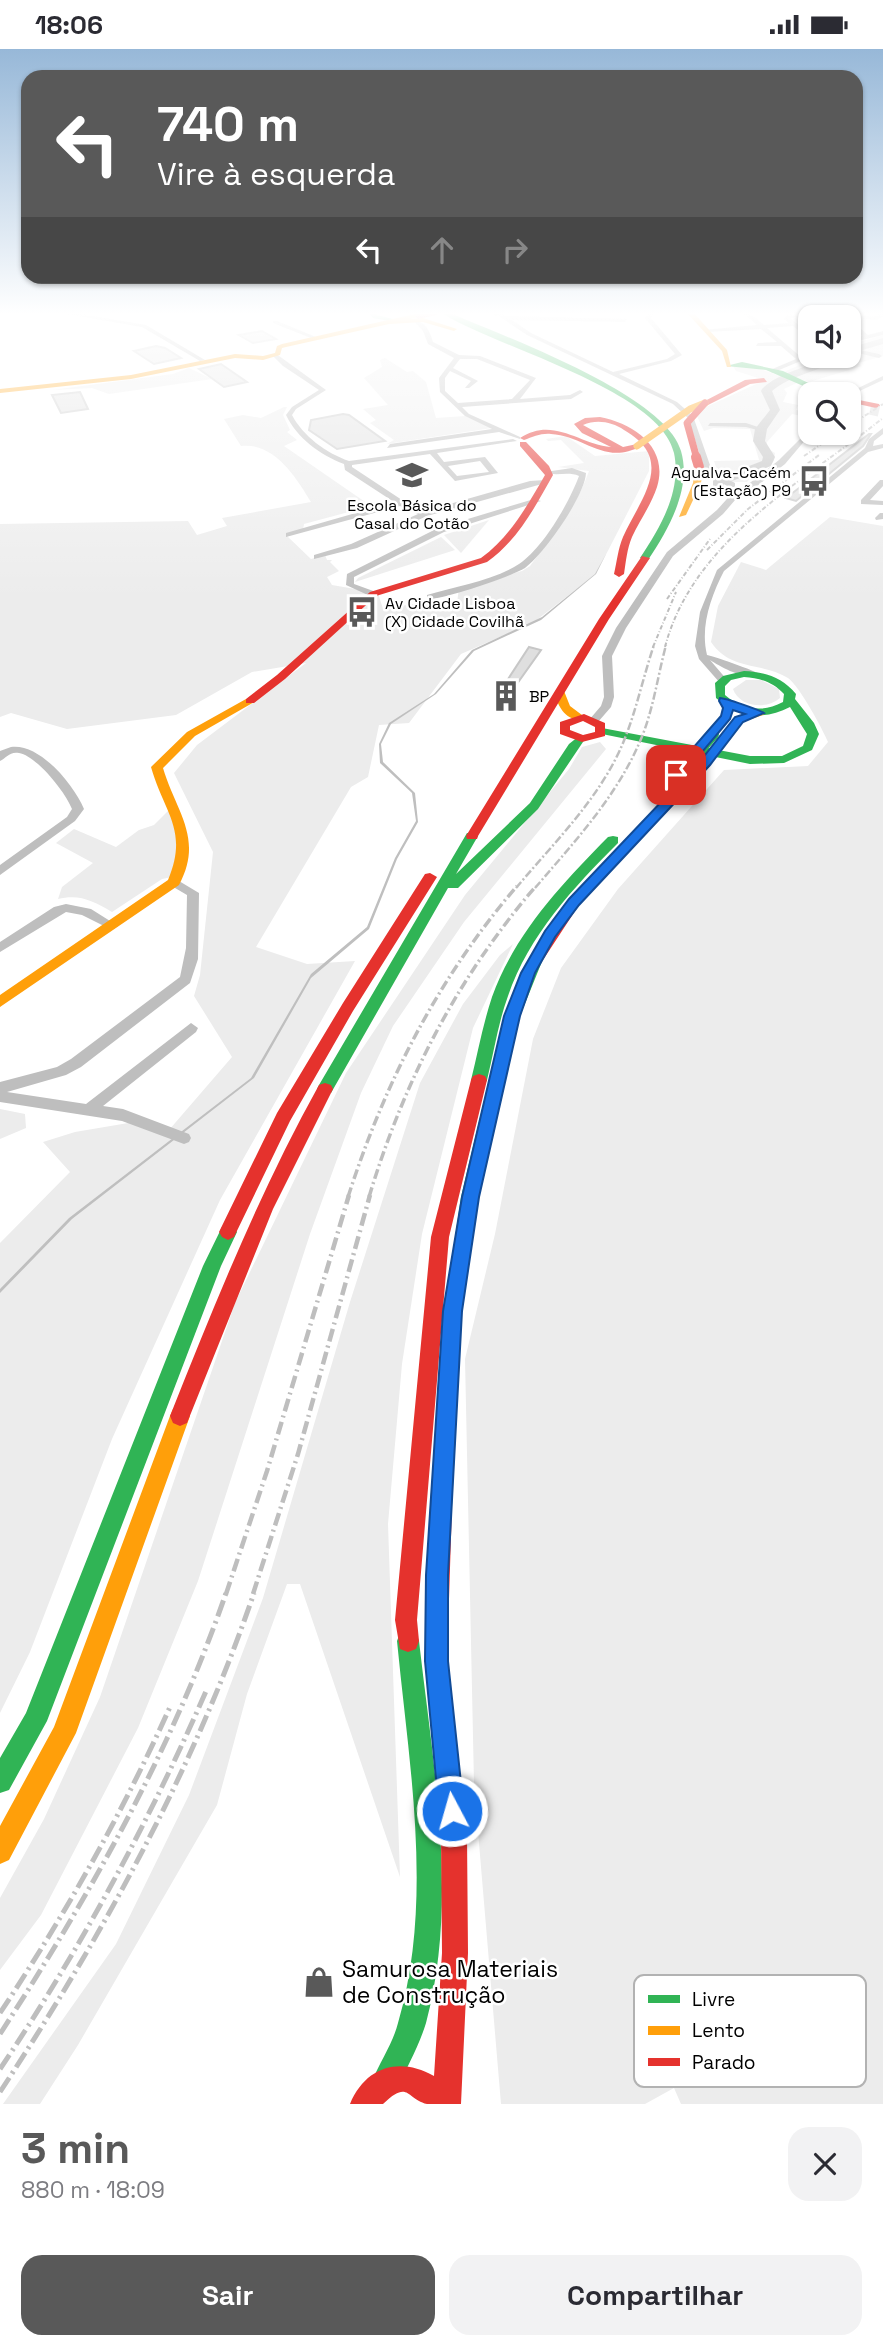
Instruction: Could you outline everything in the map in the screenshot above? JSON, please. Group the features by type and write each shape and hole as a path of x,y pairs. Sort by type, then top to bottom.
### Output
{"main road":[{"path":"0,1781 35,1721 206,1278 283,1118 348,1007 619,574 649,531 663,498 670,465 661,438 628,408"},
{"path":"0,1851 64,1733 177,1424 238,1272 303,1127 432,905 610,609 661,534 675,498 680,465 673,439 652,416 638,408"},
{"path":"647,408 666,421 679,435 690,465 685,507"},
{"path":"0,1002 174,882 188,854 183,827 158,779 157,767 191,734 255,698 373,594 491,556 537,502 547,477 520,440 538,431 556,430 601,450 631,448 693,408"},
{"path":"661,534 680,519 697,483 699,467 687,432 687,423 701,408"},
{"path":"619,574 624,548 649,494 655,471 654,453 645,440 610,421 594,418 579,422 581,428 631,448"},
{"path":"591,723 592,739 567,735 563,728 567,721 591,723 722,756 773,761 794,756 808,748 814,737 812,727 790,700 790,695 782,684 757,675 737,675 723,681 718,690 728,713 720,736"},
{"path":"560,693 565,708 591,723"},
{"path":"445,2104 455,1952 454,1836 436,1661 437,1575 453,1311 470,1197 498,1069 512,1016 528,973 550,935 574,902 720,736 739,720 784,707 790,700"},
{"path":"724,701 739,709 790,715 812,727"},
{"path":"432,905 534,806 562,767 567,752 579,739"},
{"path":"386,2081 412,2024 428,1946 426,1839 406,1621 440,1237 500,995 528,938 559,895 699,761"},
{"path":"364,2104 386,2081 403,2076 420,2080 435,2091 445,2104"}],"street":[{"path":"296,408 291,411 293,424 308,440 340,461 348,463 520,440"},
{"path":"460,408 467,415 520,440"},
{"path":"679,408 691,417 709,472 715,478 745,491 773,469 798,443"},
{"path":"390,446 500,430"},
{"path":"869,448 871,440 883,430"},
{"path":"723,681 703,658 700,646 710,592 721,571 869,448 883,443"},
{"path":"432,452 455,479 494,474 482,459 443,464"},
{"path":"348,463 348,468 401,503 424,514"},
{"path":"591,723 606,707 609,697 607,656 621,628 670,554 720,512 734,486 750,482 773,469"},
{"path":"317,557 354,546 424,514 572,470 583,475 580,490 570,506 524,564 430,597"},
{"path":"883,482 864,502 883,503"},
{"path":"373,594 350,585 350,576 441,530 537,502"},
{"path":"289,535 401,503"},
{"path":"700,646 726,666 757,675"},
{"path":"0,758 3,753 17,749 32,755 72,796 78,809 71,819 0,871"},
{"path":"0,1088 61,1071 76,1063 185,981 190,971 193,893 174,882"},
{"path":"0,948 58,910 68,907 83,909 112,926"},
{"path":"91,1108 191,1028"},
{"path":"0,1096 123,1115 184,1138"}],"shaded area":[{"path":"287,408 283,415 290,430 287,432 297,440 284,446 371,506 304,524 303,530 286,535 311,559 325,555 327,560 332,560 330,562 339,571 327,577 332,585 378,593 383,609 419,603 457,603 459,588 522,571 530,566 571,509 589,471 558,467 584,463 561,440 546,439 566,436 595,456 649,451 649,471 596,574 534,622 461,654 409,723 379,725 368,777 351,787 256,947 307,964 355,961 220,1200 112,1439 30,1652 0,1713 0,1243 70,1172 43,1142 75,1132 146,1120 169,1130 232,1057 194,996 200,975 213,852 174,773 197,745 306,663 252,672 176,715 67,729 11,713 0,717 0,524 188,521 197,535 227,526 222,518 311,502 283,463 264,450 241,446 224,419 243,415 261,418"},
{"path":"433,408 436,418 465,416 492,428 387,444 394,440 370,423 376,420 363,409"},
{"path":"704,408 797,408 798,410 798,415 792,414 767,442 767,448 775,453 774,461 747,482 731,482 719,476 714,461 759,460 750,429 713,428 704,431 695,412"},
{"path":"830,517 883,526 883,2104 681,2104 674,2088 645,2104 501,2104 474,1784 465,1359 495,1234 533,1039 561,968 618,889 724,770 808,766 828,742 816,718 788,678 728,658 711,642 718,606 741,562 766,570"},
{"path":"489,520 461,553 444,535"},
{"path":"441,537 455,550 355,582 358,578"},
{"path":"606,554 596,574 541,620 474,651 436,694 391,724 381,744 383,762 415,793 418,822 397,859 369,929 311,978 254,1078 72,1219 0,1293 0,1289 69,1218 251,1078 311,974 367,927 395,858 416,821 412,793 380,763 379,744 389,723 434,694 472,650 542,617 595,574"},
{"path":"746,680 761,680 779,689 780,698 761,705 741,700 733,689"},
{"path":"600,742 606,749 464,922 393,1026 361,1093 310,1234 198,1581 138,1728 41,1915 0,1970 0,1898 44,1819 100,1697 235,1303 346,1073 465,895 569,769 582,747"},
{"path":"171,808 183,837 172,877 162,879 112,912 86,899 58,899 62,887 93,863 56,843 74,829 116,847 139,830 154,825"},
{"path":"513,944 473,1028 422,1234 402,1364 388,1524 400,1877 300,1584 287,1584 247,1694 217,1805 78,2045 40,2104 3,2104 116,1944 189,1795 263,1598 350,1302 420,1083 463,1004 500,955"},
{"path":"0,1109 25,1114 26,1128 0,1139"}],"building":[{"path":"58,408 88,409 61,413"},
{"path":"349,415 385,441 337,449 309,430 311,420"},
{"path":"871,434 863,446 796,501 786,498 855,445 861,445 861,440"},
{"name":"BP","path":"529,647 541,650 507,698 497,696"}],"waterway":[{"path":"712,493 720,487 717,483 767,463 769,457 759,441 761,429 774,408"},
{"path":"710,425 746,425 761,429"}],"tunnel":[{"path":"870,410 883,413"}],"railway":[{"path":"861,418 877,408"},
{"path":"665,647 679,609 700,575 725,544 786,490 883,418"},
{"path":"804,456 820,445"},
{"path":"707,550 748,509 819,455"},
{"path":"667,599 710,539"},
{"path":"653,647 676,592"},
{"path":"516,888 572,823 609,771 630,726 654,645"},
{"path":"535,888 596,815 633,756 650,712 666,645"},
{"path":"348,1197 379,1113 417,1033 462,957 517,886"},
{"path":"369,1197 399,1112 436,1033 482,957 536,886"},
{"path":"226,1594 267,1471 349,1195"},
{"path":"253,1594 298,1454 370,1195"},
{"path":"0,2034 66,1929 127,1820 181,1709 226,1593"},
{"path":"0,2092 75,1973 143,1850 203,1724 254,1593"},
{"path":"0,2069 112,1884 162,1787 207,1689"},
{"path":"0,2013 91,1863 170,1707"}],"traffic: fast":[{"path":"639,408 663,427 674,443 680,466 677,494 672,508 645,558"},
{"path":"744,674 764,677 781,684 790,694 788,704 761,713 744,710 727,702 720,696 719,685 727,678 744,674"},
{"path":"602,731 750,760 784,759 808,748 813,734 790,700"},
{"path":"691,759 713,734"},
{"path":"453,885 534,806 579,739"},
{"path":"325,1089 472,836"},
{"path":"479,1080 500,996 520,952 563,893 613,840"},
{"path":"441,1506 453,1311 470,1197 512,1016 536,959"},
{"path":"0,1781 35,1721 212,1266 228,1232"},
{"path":"386,2081 412,2023 422,1978 427,1931 427,1833 408,1641"}],"traffic: slow":[{"path":"637,446 693,408"},
{"path":"682,515 697,483 699,467"},
{"path":"560,693 565,708 578,717"},
{"path":"0,1002 174,882 181,864 183,835 157,767 191,734 250,701"},
{"path":"726,738 739,720 759,713"},
{"path":"0,1851 64,1733 180,1416"}],"traffic: jam":[{"path":"699,467 687,423 701,408"},
{"path":"619,574 623,550 655,478 653,455 647,444 626,427 600,419 578,424 585,431 625,451"},
{"path":"524,438 547,431 565,434 604,449 637,446"},
{"path":"250,701 281,677 373,594 484,560 494,553 522,522 549,475 546,468 523,444"},
{"path":"472,836 604,619 645,558"},
{"path":"584,717 601,725 601,734 582,739 564,732 564,724 584,717"},
{"path":"536,959 574,902 706,763"},
{"path":"228,1232 283,1118 348,1007 430,877"},
{"path":"408,1641 406,1620 440,1237 479,1080"},
{"path":"180,1416 264,1209 325,1089"},
{"path":"441,1506 436,1661 454,1836 455,1953 447,2104"},
{"path":"364,2104 384,2084 404,2078 423,2085 444,2104"}],"place":[{"name":"Escola Básica do Casal do Cotão","path":"412,475"},
{"name":"Agualva-Cacém (Estação) P9","path":"814,481"},
{"name":"Av Cidade Lisboa (X) Cidade Covilhã","path":"362,612"},
{"name":"BP","path":"506,696"},
{"name":"Samurosa Materiais de Construção","path":"319,1982"}],"route":[{"path":"452,1811 436,1661 437,1575 453,1311 470,1197 492,1095 512,1016 528,973 550,935 574,902 706,763 739,720 752,713 759,713 739,709 724,701 728,708 726,717 676,775"}]}
